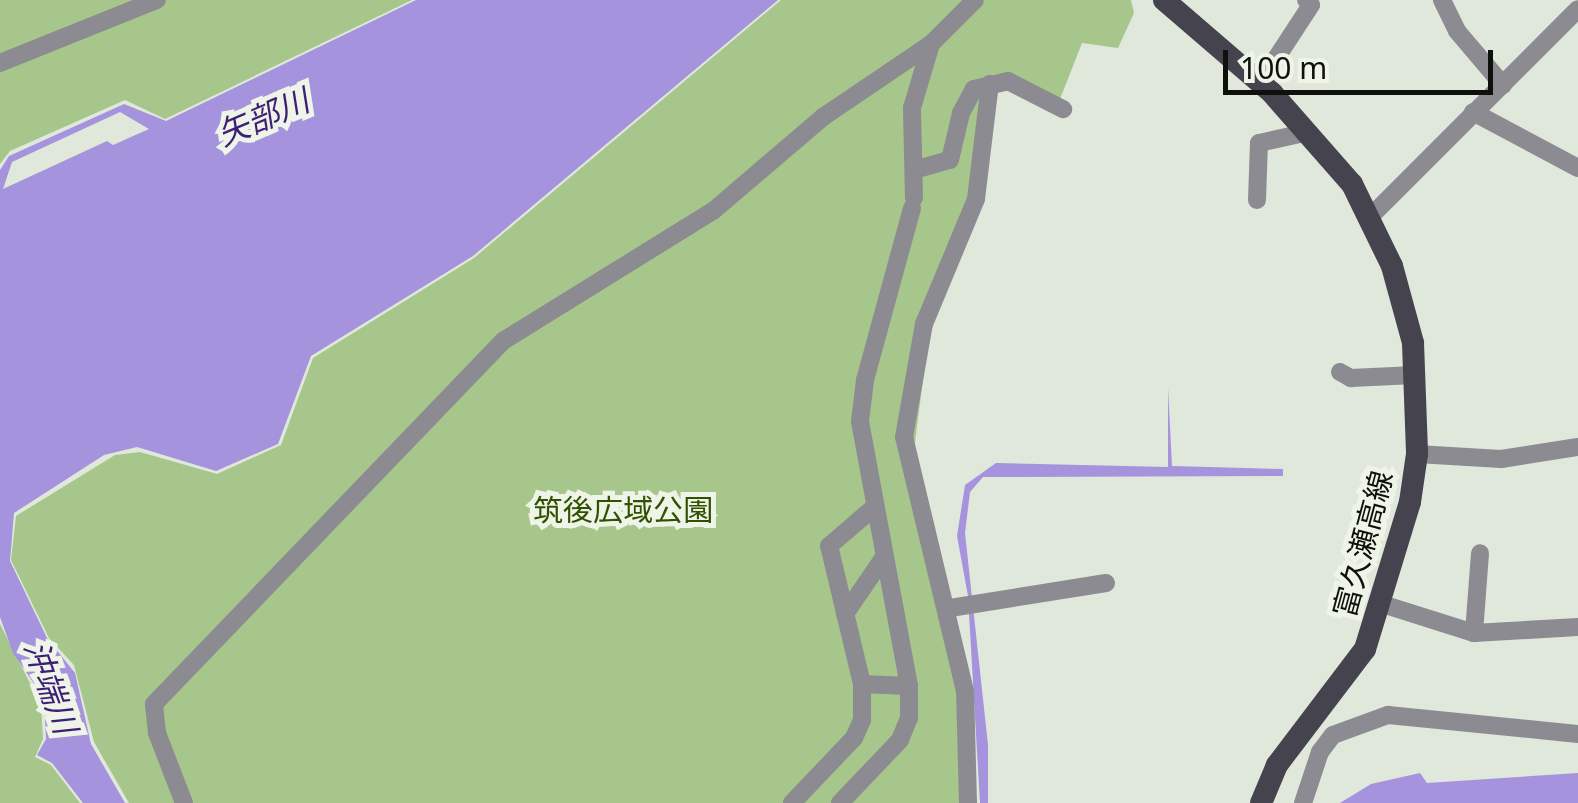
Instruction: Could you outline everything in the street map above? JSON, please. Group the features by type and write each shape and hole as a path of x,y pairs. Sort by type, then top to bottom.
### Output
{"main road":[{"name":"富久瀬高線","path":"1164,0 1260,82 1309,132 1372,216 1402,295 1415,376 1417,454 1404,526 1379,603 1349,677 1276,765 1261,803"}],"street":[{"path":"0,63 157,0"},
{"path":"184,803 157,733 154,704 503,341 713,211 823,117 931,44 975,0"},
{"path":"1260,82 1311,5 1306,0"},
{"path":"1442,0 1457,30 1504,84"},
{"path":"1372,216 1578,8"},
{"path":"840,803 900,740 909,718 909,686 872,509 860,421 865,380 913,203 912,108 931,44"},
{"path":"914,170 950,160 961,114 974,90 1008,81 1063,109"},
{"path":"968,803 965,690 950,608 904,436 924,324 976,198 990,84"},
{"path":"1473,112 1578,168"},
{"path":"1257,200 1259,144 1309,132"},
{"path":"1340,372 1351,378 1415,376"},
{"path":"1417,454 1501,459 1578,446"},
{"path":"792,803 854,738 862,720 862,684 829,546 872,509"},
{"path":"1474,633 1480,553"},
{"path":"845,614 882,560"},
{"path":"950,608 1106,583"},
{"path":"1379,603 1474,633 1578,627"},
{"path":"862,684 909,686"},
{"path":"1303,732 1412,716 1509,732 1578,734"},
{"path":"1303,803 1320,752 1333,736 1357,724"}],"green space":[{"path":"0,0 412,0 165,119 125,100 10,151 0,164"},
{"name":"筑後広域公園","path":"781,0 1131,0 1134,13 1118,48 1082,43 1060,99 1008,73 997,88 983,192 930,325 914,450 977,803 129,803 94,742 74,665 49,638 11,560 16,516 115,455 140,452 217,474 281,445 313,358 474,258"},
{"path":"0,624 41,705 43,739 35,757 51,765 80,803 0,803"}],"water":[{"path":"416,0 778,0 473,256 311,356 278,444 216,471 137,447 104,455 14,513 10,561 47,638 75,673 91,744 125,803 83,803 52,763 37,755 46,739 44,698 13,653 0,617 0,170 9,156 124,104 166,121","holes":["120,112 149,129 113,145 107,141 3,189 12,162"]},
{"path":"1168,388 1172,466 1283,469 1283,476 983,477 970,492 965,533 988,745 988,803 980,803 968,596 957,536 965,485 996,463 1168,467"},
{"path":"1420,773 1427,783 1578,773 1578,803 1340,803 1371,784"}],"water label":[{"name":"矢部川","path":"263,117"},
{"name":"沖端川","path":"51,687"}]}
